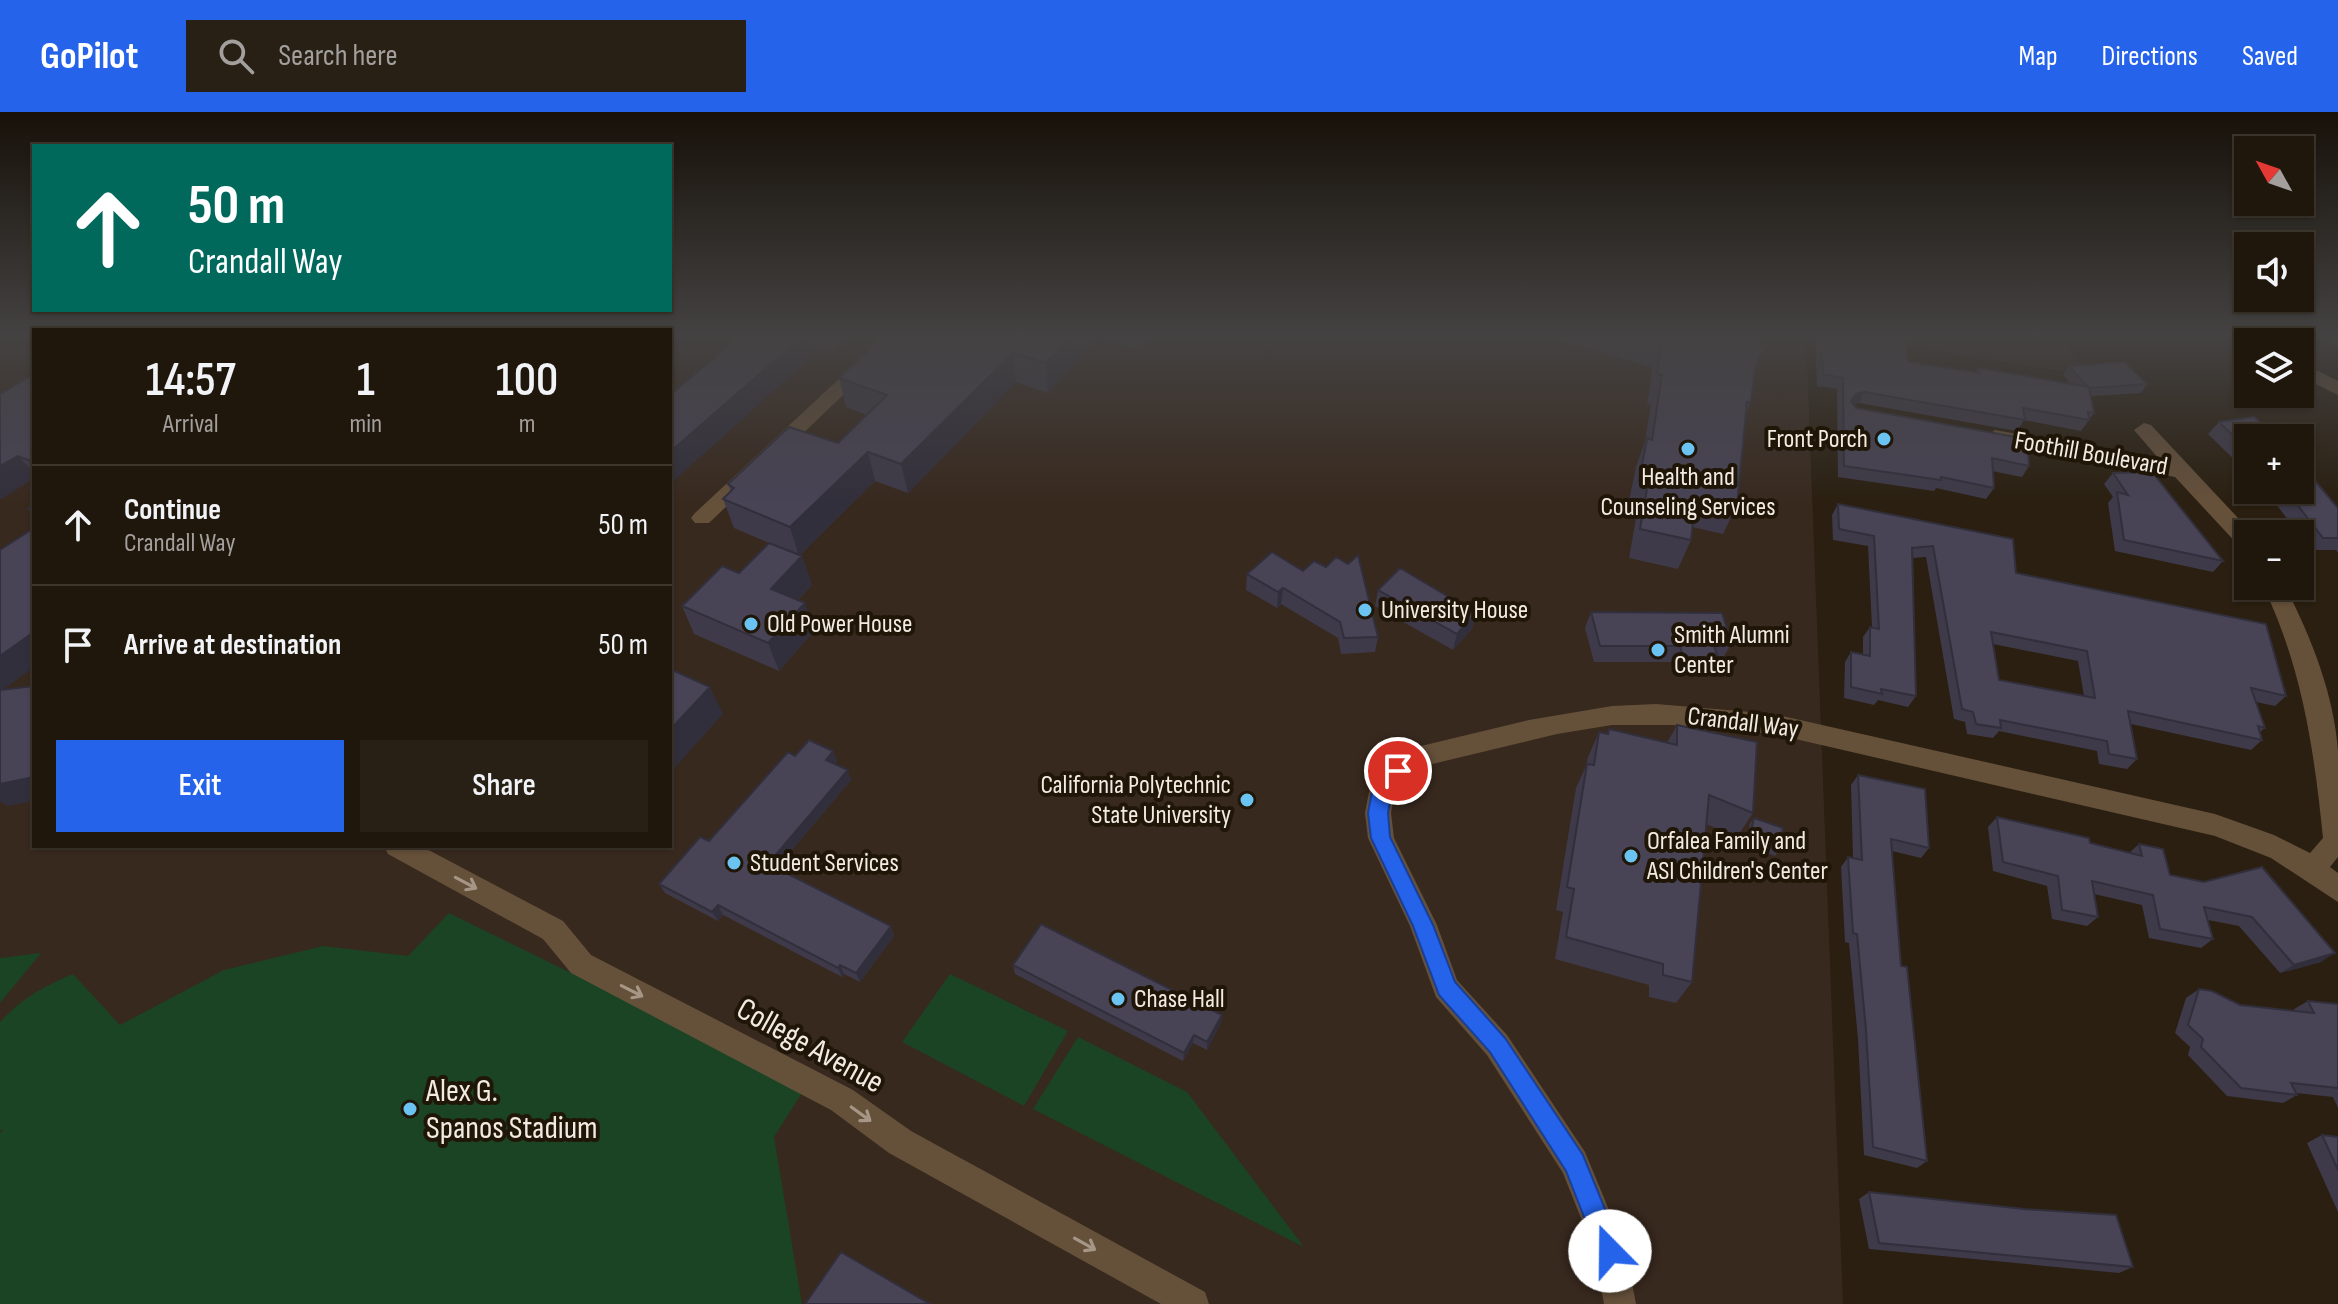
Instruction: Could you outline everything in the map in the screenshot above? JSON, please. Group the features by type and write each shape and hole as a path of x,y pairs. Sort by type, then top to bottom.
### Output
{"street":[{"path":"702,518 836,393"},
{"name":"Foothill Boulevard","path":"2144,430 2234,527"},
{"name":"Foothill Boulevard","path":"1978,434 2183,471"},
{"path":"2282,600 2297,627 2321,708 2336,841 2314,867 2338,890"},
{"name":"Crandall Way","path":"1620,1304 1610,1251 1574,1163 1497,1045 1446,988 1423,925 1381,838 1378,813 1382,792 1398,771 1421,756 1603,717 1673,714 1808,730 2215,825 2267,842 2314,867"},
{"name":"College Avenue","path":"401,848 553,930 581,964 842,1100 900,1142 1193,1304"}],"shaded area":[{"name":"California Polytechnic State University","path":"0,393 32,393 32,848 672,848 672,393 1808,393 1843,1304 0,1304"}],"green space":[{"name":"Alex G. Spanos Stadium","path":"449,913 805,1088 774,1137 802,1304 0,1304 0,1133 3,1130 0,1130 0,1022 25,999 73,974 120,1025 224,970 323,946 408,956"},
{"path":"41,953 0,1003 0,958"},
{"path":"950,974 1068,1031 1024,1106 902,1042"},
{"path":"1078,1037 1187,1092 1304,1247 1033,1109"}],"building":[{"path":"32,393 32,461 18,456 0,466 0,394"},
{"path":"673,393 738,393 672,450"},
{"path":"880,393 973,393 901,464 868,452 790,527 723,499 734,488 728,484 789,427 838,443 887,395"},
{"path":"1659,393 1752,393 1751,402 1747,402 1737,505 1696,497 1691,540 1640,529 1648,483 1639,481 1647,438 1652,440"},
{"path":"1843,393 1861,393 1851,401 1856,408 2027,439 2029,466 1992,458 1994,488 1941,477 1941,480 1844,466"},
{"path":"1868,393 2090,393 2094,413 2088,412 2089,420 2023,408 2025,420"},
{"path":"2254,417 2262,424 2234,424 2234,436 2219,422"},
{"path":"2152,472 2223,561 2124,540 2117,492 2128,495 2113,473"},
{"path":"2314,480 2338,508 2338,538 2323,538 2314,526 2314,520 2309,520 2297,504 2314,504"},
{"path":"1838,504 2013,539 2016,573 2266,624 2286,696 2251,688 2265,728 2258,726 2262,740 2128,711 2137,759 2109,754 2107,741 2000,720 2001,728 1976,724 1973,712 1962,709 1933,546 1912,548 1916,696 1881,689 1882,694 1851,687 1851,652 1870,656 1870,627 1879,629 1874,536 1839,529","holes":["1991,632 2087,651 2095,698 1999,680"]},
{"path":"32,529 32,633 0,656 0,550"},
{"path":"769,543 802,556 771,589 805,603 768,643 682,606 722,566 739,573"},
{"path":"1272,552 1303,571 1314,561 1326,567 1336,557 1348,564 1358,555 1378,637 1344,638 1340,622 1283,588 1278,592 1247,574"},
{"path":"1400,568 1476,613 1457,634 1378,590"},
{"path":"1591,612 1722,613 1732,643 1713,643 1719,660 1684,660 1680,646 1600,646"},
{"path":"672,670 710,687 672,728"},
{"path":"32,686 32,777 0,784 0,690"},
{"name":"Orfalea Family and ASI Children's Center","path":"1677,725 1757,742 1753,813 1709,795 1692,982 1663,975 1663,964 1566,937 1574,889 1567,887 1587,764 1594,765 1599,732 1608,734 1609,729 1677,745"},
{"name":"Student Services","path":"809,740 833,751 826,760 848,770 768,864 891,926 856,973 840,965 838,968 718,905 712,912 659,884 700,837 709,841 788,752 795,756"},
{"path":"1858,775 1925,789 1929,848 1891,839 1901,966 1907,967 1927,1161 1873,1147 1866,1030 1857,934 1853,933 1848,857 1862,860"},
{"path":"1997,817 2089,838 2090,843 2142,856 2139,844 2163,849 2170,875 2204,882 2262,867 2335,953 2294,965 2252,917 2204,907 2213,939 2160,929 2153,895 2092,881 2098,917 2062,910 2058,876 2003,862"},
{"path":"1754,818 1783,828 1779,851 1749,840"},
{"name":"Chase Hall","path":"1041,924 1222,1015 1207,1042 1194,1035 1184,1053 1013,965"},
{"path":"2199,989 2212,991 2240,1005 2314,1013 2308,1001 2338,1004 2338,1088 2291,1083 2297,1095 2241,1088 2201,1047 2203,1039 2188,1025"},
{"path":"2322,1135 2338,1137 2338,1170"},
{"path":"1869,1192 2024,1209 2116,1215 2133,1267 1879,1243"},
{"path":"841,1252 930,1304 805,1304"}],"place":[{"name":"Front Porch","path":"1884,439"},
{"name":"Health and Counseling Services","path":"1688,449"},
{"name":"University House","path":"1365,610"},
{"name":"Old Power House","path":"751,624"},
{"name":"Smith Alumni Center","path":"1658,650"},
{"name":"California Polytechnic State University","path":"1247,800"},
{"name":"Orfalea Family and ASI Children's Center","path":"1631,856"},
{"name":"Student Services","path":"734,863"},
{"name":"Chase Hall","path":"1118,999"},
{"name":"Alex G. Spanos Stadium","path":"410,1109"}],"route":[{"path":"1398,771 1382,792 1378,813 1381,838 1423,925 1446,988 1477,1019 1497,1045 1574,1163 1610,1251"}]}
